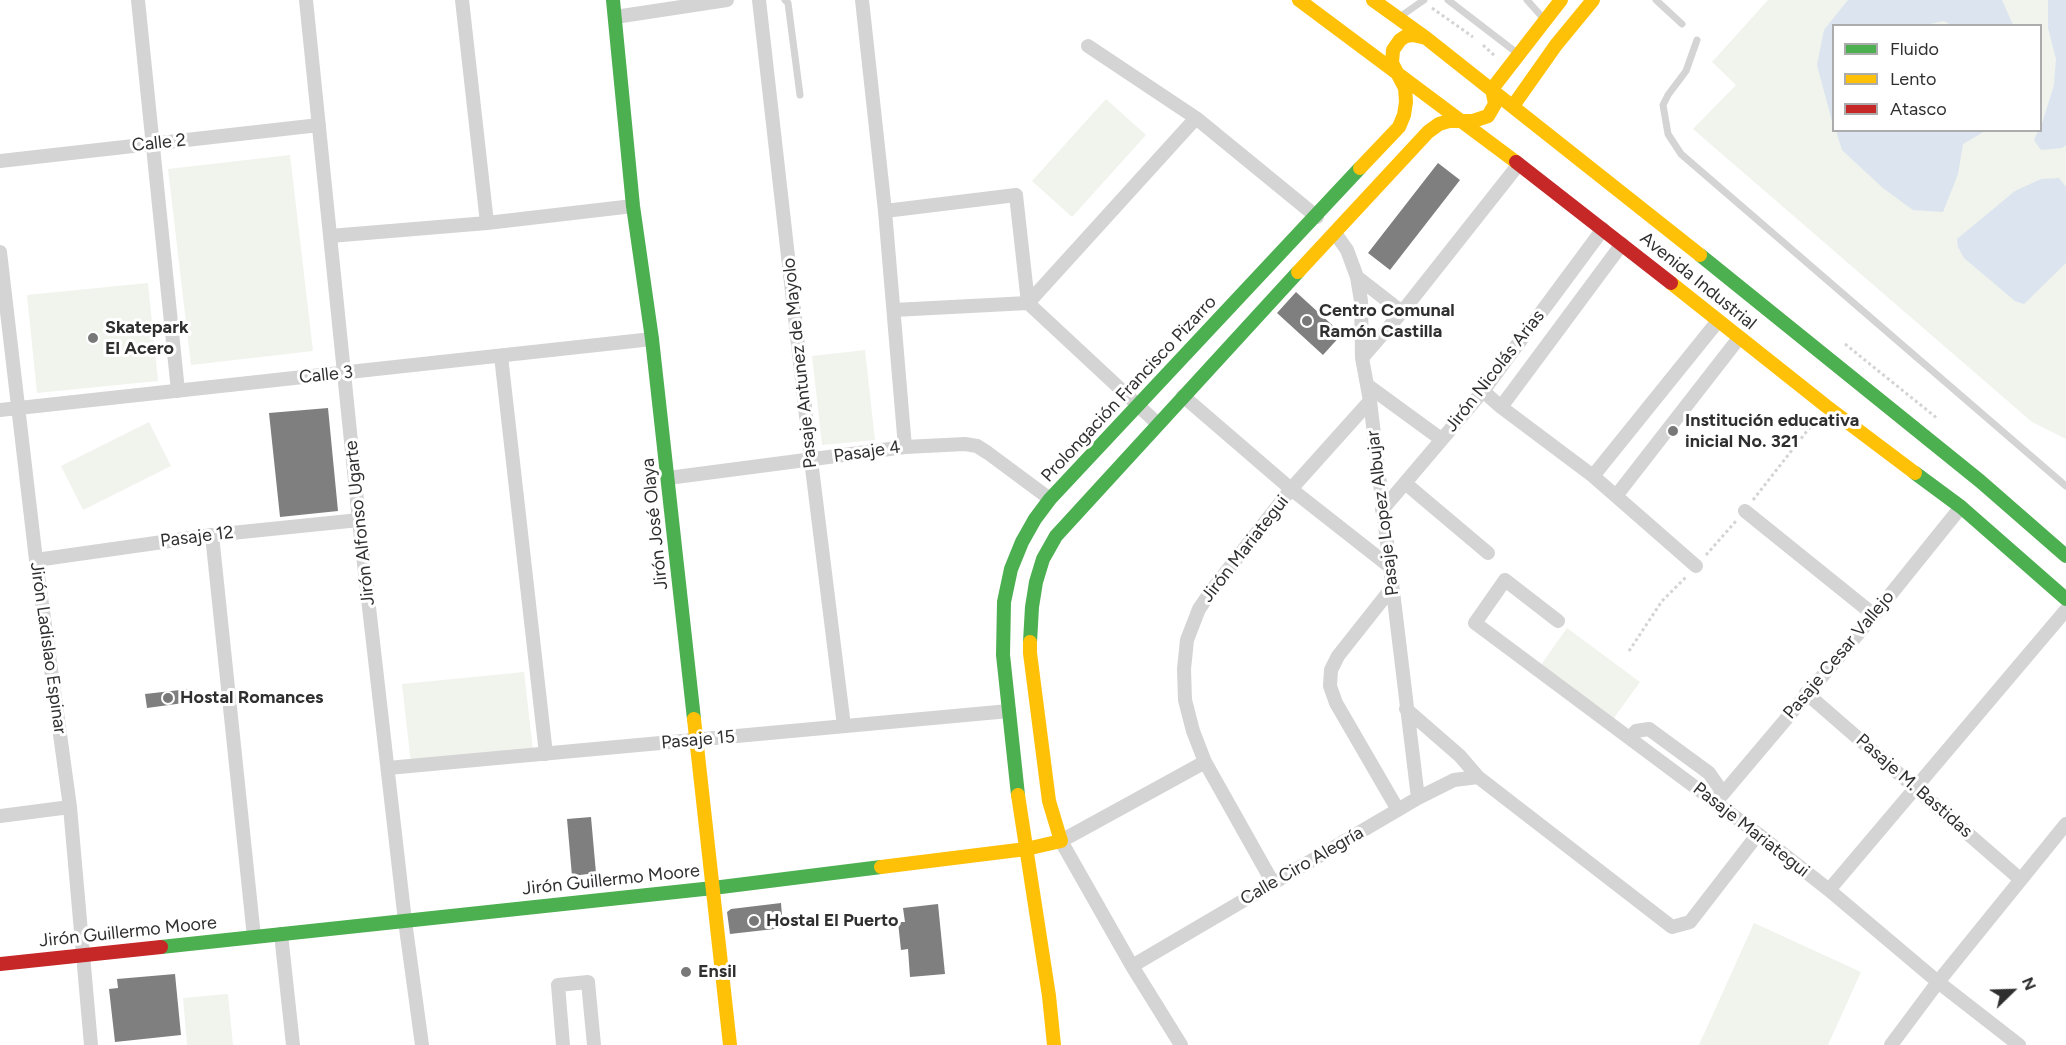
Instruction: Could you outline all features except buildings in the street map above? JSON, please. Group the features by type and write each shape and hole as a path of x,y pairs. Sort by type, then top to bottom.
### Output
{"main road":[{"name":"Jirón José Olaya","path":"613,0 633,206 652,339 730,1045"},
{"name":"Avenida Industrial","path":"1299,0 1519,164 1826,406 1961,507 2066,599"},
{"name":"Avenida Industrial","path":"1373,0 1492,89 1971,474 2066,556"},
{"path":"1061,841 1049,801 1030,653 1032,607 1036,582 1043,559 1056,536 1428,132 1439,124 1449,121 1473,121 1488,116 1495,104 1492,89 1561,0"},
{"path":"1513,106 1556,45 1593,0"},
{"name":"Prolongación Francisco Pizarro","path":"1054,1045 1021,819 1009,711 1004,655 1004,602 1011,568 1035,519 1050,499 1399,127 1406,102 1405,88 1392,63 1393,50 1400,39 1413,35 1426,38"},
{"name":"Jirón Guillermo Moore","path":"0,964 713,888 1026,849 1061,841"}],"street":[{"path":"138,0 178,391"},
{"name":"Jirón Alfonso Ugarte","path":"306,0 359,520 405,921 422,1045"},
{"path":"462,0 487,223"},
{"path":"615,17 727,0"},
{"name":"Pasaje Antunez de Mayolo","path":"759,0 811,460 844,726"},
{"path":"862,0 885,211 905,447"},
{"path":"1088,46 1196,118 1317,217"},
{"path":"894,310 1028,303 1196,118"},
{"name":"Calle 2","path":"0,161 319,125"},
{"path":"1362,358 1402,312 1519,164"},
{"path":"885,211 1016,195 1028,303 1158,424"},
{"path":"330,236 487,223 633,206"},
{"name":"Jirón Nicolás Arias","path":"1382,510 1482,390 1603,229"},
{"name":"Pasaje Lopez Albujar","path":"1335,233 1347,250 1357,277 1361,300 1362,358 1370,401 1391,590 1418,798"},
{"name":"Jirón Nicolás Arias","path":"1501,407 1622,244"},
{"name":"Jirón Ladislao Espinar","path":"0,252 36,560 69,807 91,1045"},
{"path":"1357,277 1402,312"},
{"path":"1593,476 1718,321"},
{"path":"1616,496 1739,338"},
{"name":"Calle 3","path":"0,410 652,339"},
{"path":"501,356 546,754"},
{"path":"1367,385 1441,439"},
{"path":"1482,390 1501,407 1593,476 1696,566"},
{"path":"1183,396 1291,489 1389,566"},
{"name":"Jirón Mariategui","path":"1273,883 1205,762 1193,731 1185,700 1184,669 1187,640 1199,609 1212,590 1291,489 1370,401"},
{"name":"Pasaje 4","path":"668,478 905,447 965,444 977,446 1050,499"},
{"path":"1405,483 1488,553"},
{"name":"Pasaje Cesar Vallejo","path":"1719,798 1874,615 1961,507"},
{"path":"1745,510 1874,615"},
{"name":"Pasaje 12","path":"36,560 212,535 359,520"},
{"path":"212,535 254,937"},
{"name":"Pasaje Mariategui","path":"1558,621 1505,580 1475,623 1630,738 1719,798 1758,834 1829,890 1938,982 2019,1045"},
{"path":"1391,590 1338,656 1331,670 1330,686 1336,703 1398,810"},
{"path":"1829,890 2066,610"},
{"name":"Pasaje M. Bastidas","path":"1806,693 2020,879"},
{"path":"1406,709 1460,756 1478,777 1672,927 1690,922 1758,834"},
{"name":"Pasaje 15","path":"388,768 1009,711"},
{"name":"Jirón Guillermo Moore","path":"1061,841 1205,762"},
{"name":"Calle Ciro Alegría","path":"1132,966 1418,798 1454,780 1478,777"},
{"path":"0,816 69,807"},
{"path":"1891,1045 1938,982 2066,824"},
{"path":"1061,841 1132,966 1181,1045"},
{"path":"282,934 293,1045"},
{"path":"563,1045 558,985 588,982 594,1045"}],"lane":[{"path":"785,0 788,3 800,95"},
{"path":"1400,18 1424,0"},
{"path":"1448,0 1519,54"},
{"path":"1527,0 1545,20"},
{"path":"1656,0 1682,24"},
{"path":"1697,40 1686,70 1663,105 1668,134 1681,153 2066,486"}],"path":[{"path":"1629,651 1662,601 1745,510 1826,406"}],"shaded area":[{"path":"1768,0 2066,0 2066,439 2032,422 1693,129 1736,85 1712,62"},
{"path":"1848,0 2002,0 2013,24 1949,24 1944,21 1930,24 1832,24 1832,121 1817,65 1824,30"},
{"path":"2048,0 2066,0 2066,145 2062,148 2041,150 2034,140 2038,132 2042,132 2042,124 2054,85 2056,59 2048,28"},
{"path":"1106,99 1146,135 1072,217 1032,181"},
{"path":"1837,132 1983,132 1963,144 1958,174 1943,212 1913,210 1883,188 1842,150"},
{"path":"290,155 313,351 191,365 168,169"},
{"path":"2059,178 2066,187 2066,263 2024,304 2015,301 1964,258 1958,247 1957,239 2015,191 2041,179"},
{"name":"Skatepark El Acero","path":"148,283 158,381 37,393 27,295"},
{"path":"865,350 875,440 822,445 812,356"},
{"path":"149,422 171,466 83,510 61,466"},
{"path":"1567,628 1640,682 1611,722 1538,669"},
{"path":"524,672 533,751 411,764 402,684"},
{"path":"1754,923 1861,972 1828,1045 1699,1045"},
{"path":"228,994 233,1045 187,1045 183,998"}],"traffic: fast":[{"path":"613,0 633,206 652,339 694,719"},
{"path":"1018,795 1003,655 1004,602 1011,569 1022,542 1050,499 1360,168"},
{"path":"1700,255 1980,481 2066,556"},
{"path":"1030,642 1036,582 1043,559 1056,536 1298,272"},
{"path":"1915,473 1961,507 2066,599"},
{"path":"161,947 713,888 881,867"}],"traffic: slow":[{"path":"1299,0 1516,162"},
{"path":"1373,0 1426,38 1700,255"},
{"path":"1298,272 1428,132 1439,124 1449,121 1473,121 1488,116 1495,104 1492,89 1561,0"},
{"path":"1513,106 1556,45 1593,0"},
{"path":"1360,168 1399,127 1404,115 1405,88 1392,63 1393,50 1406,36 1426,38"},
{"path":"1671,283 1826,406 1915,473"},
{"path":"881,867 1026,849 1061,841 1049,801 1030,642"},
{"path":"694,719 730,1045"},
{"path":"1018,795 1049,996 1054,1045"}],"traffic: jam":[{"path":"1516,162 1671,283"},
{"path":"0,964 161,947"}],"place":[{"name":"Centro Comunal Ramón Castilla","path":"1307,321"},
{"name":"Skatepark El Acero","path":"93,338"},
{"name":"Institución educativa inicial No. 321","path":"1673,431"},
{"name":"Hostal Romances","path":"168,698"},
{"name":"Hostal El Puerto","path":"754,921"},
{"name":"Ensil","path":"686,972"}]}
